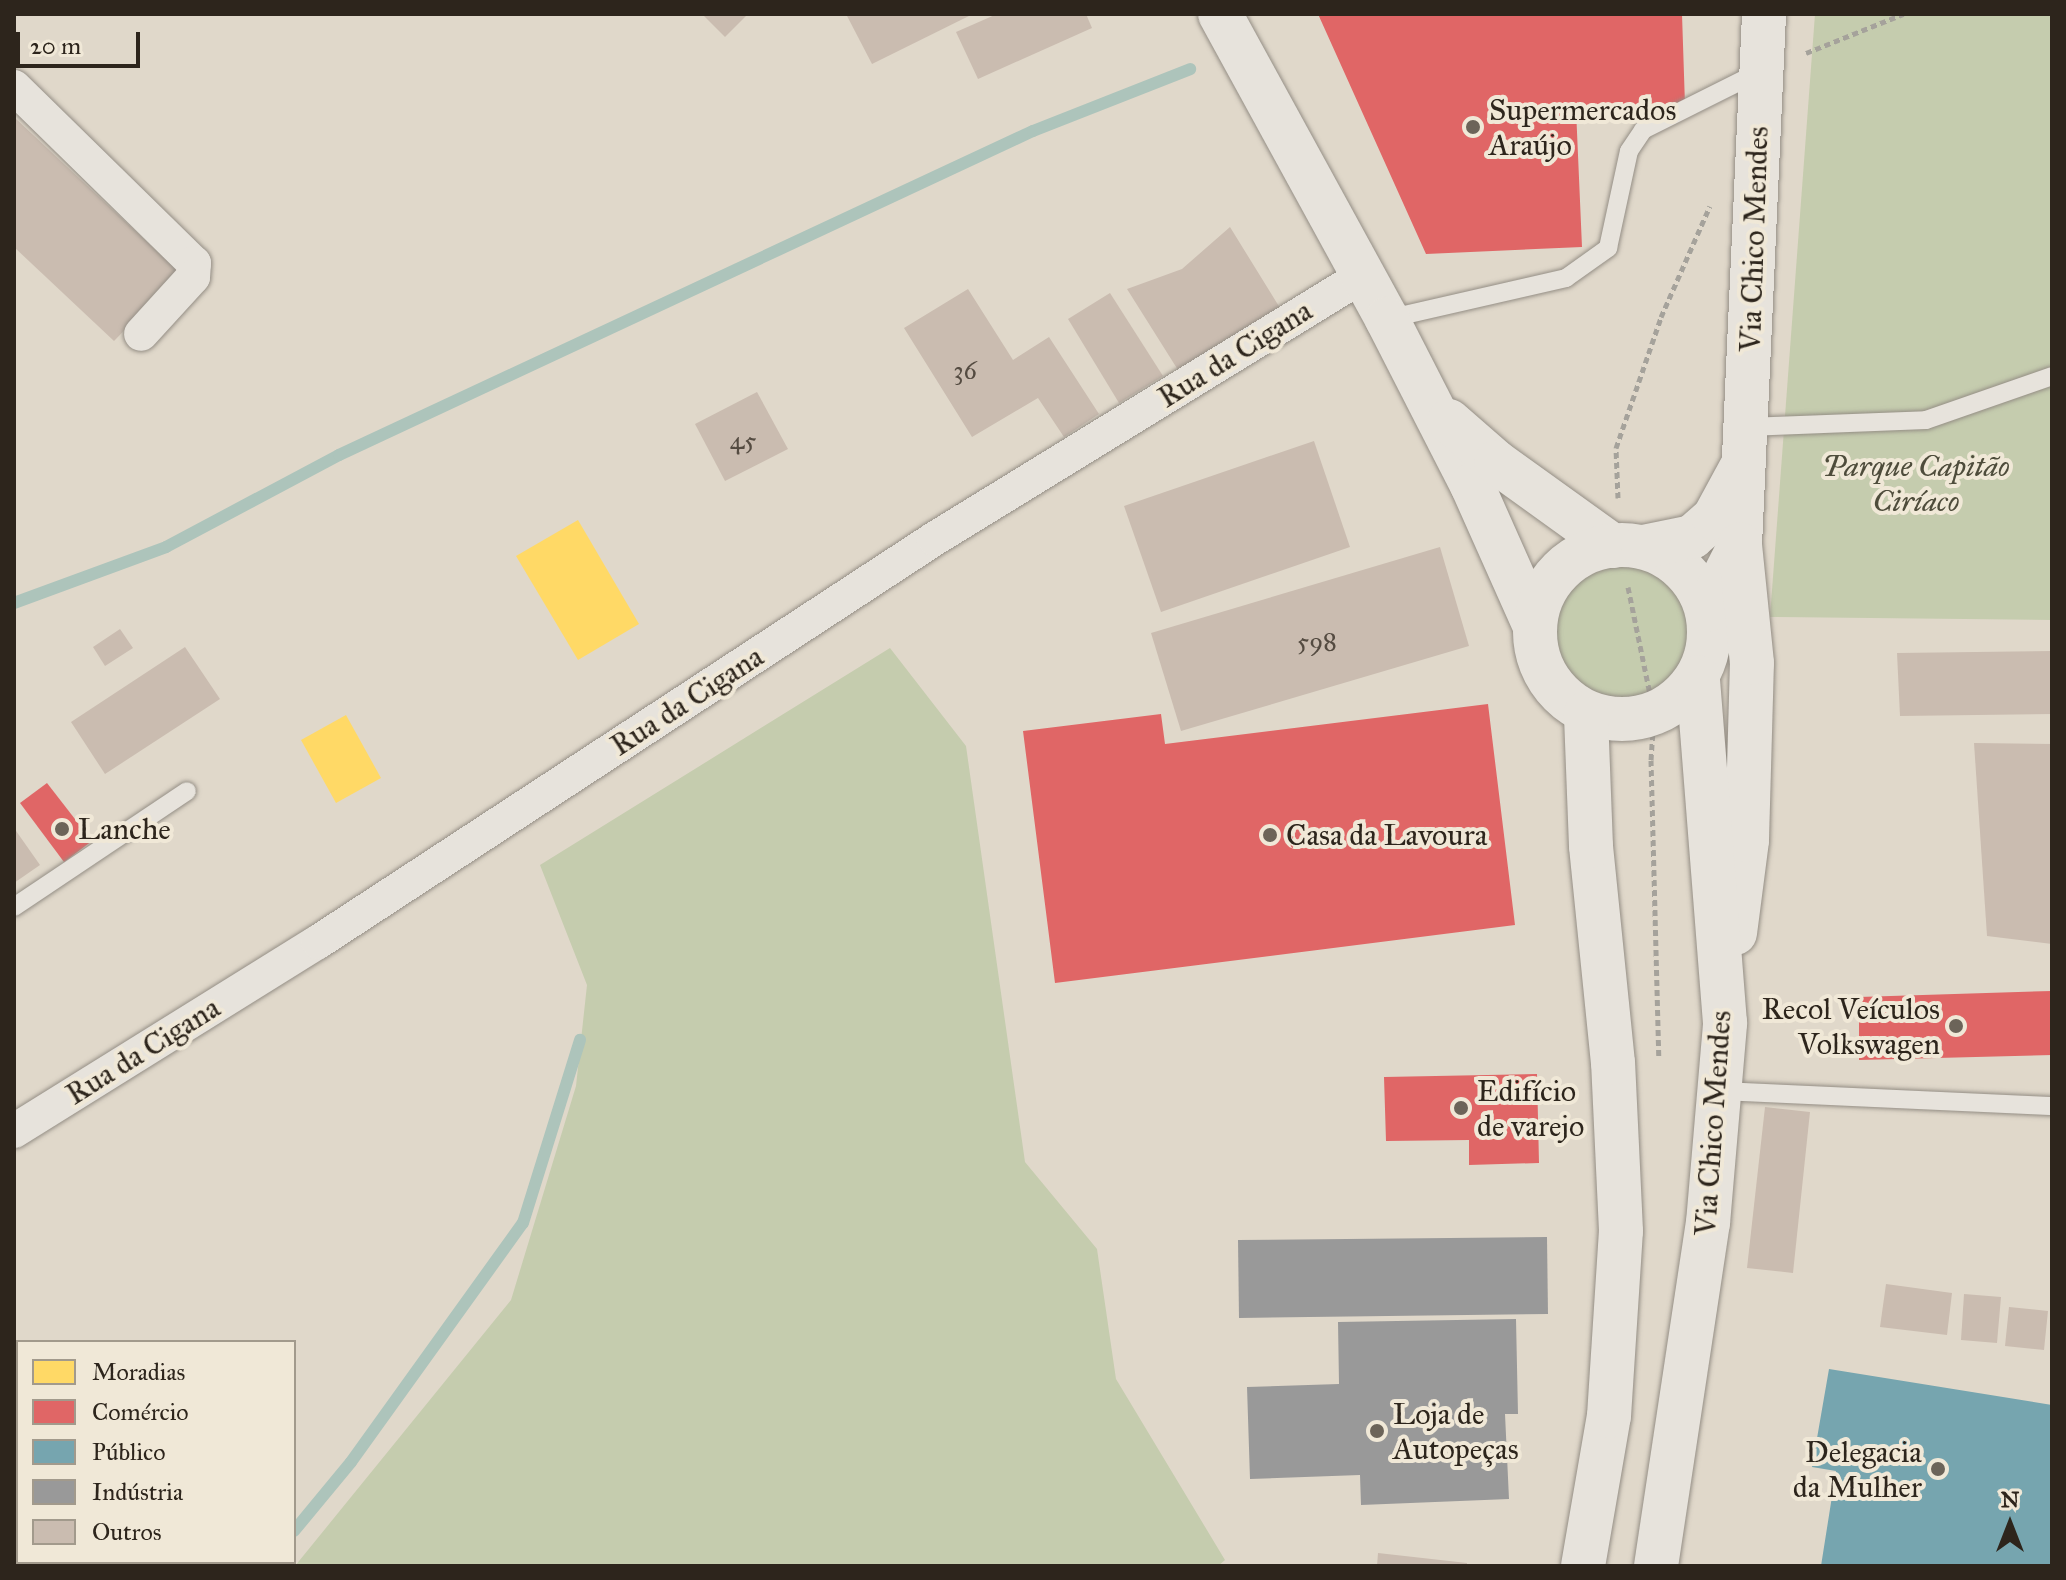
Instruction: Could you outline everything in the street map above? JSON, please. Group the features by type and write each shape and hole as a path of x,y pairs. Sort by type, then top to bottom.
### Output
{"main road":[{"path":"1220,14 1364,275 1432,406 1534,624 1535,651 1545,677 1563,698 1586,713 1620,720 1654,714 1683,695 1698,677 1708,644 1707,610 1684,570 1625,546 1496,462 1432,406"},
{"name":"Via Chico Mendes","path":"1707,610 1740,545 1764,14"},
{"name":"Via Chico Mendes","path":"1534,624 1541,597 1556,574 1574,559 1625,546 1692,537 1714,518 1745,446"},
{"path":"1725,1023 1747,840 1752,663 1740,545"},
{"name":"Via Chico Mendes","path":"1656,1566 1708,1223 1725,1023 1698,677"},
{"path":"1583,1566 1609,1416 1621,1231 1613,1063 1591,846 1586,713"}],"street":[{"path":"14,87 194,263 193,277 141,334"},
{"name":"Rua da Cigana","path":"14,1131 307,949 934,539 1364,275"}],"lane":[{"path":"1387,319 1566,278 1608,248 1629,151 1643,130 1761,71"},
{"path":"1745,446 1926,420 2052,376"},
{"path":"14,907 187,791"},
{"path":"1719,1091 2052,1106"}],"path":[{"path":"1761,71 1903,14"},
{"path":"1660,1070 1651,760 1654,714 1625,546 1616,448 1661,317 1715,196"}],"green space":[{"name":"Parque Capitão Ciríaco","path":"1815,14 2052,14 2052,620 1770,617"},
{"path":"1621,562 1647,567 1669,582 1684,604 1689,630 1684,656 1669,678 1647,693 1621,698 1595,693 1573,678 1558,656 1553,630 1558,604 1573,582 1595,567"},
{"path":"890,648 966,746 1025,1162 1097,1249 1116,1379 1225,1560 1218,1566 295,1566 511,1300 576,1086 587,985 540,865"}],"building: Moradias":[{"path":"578,520 639,624 578,660 516,556"},
{"path":"346,715 381,778 336,803 301,740"},
{"path":"14,1513 16,1564 54,1566 14,1566"}],"building: Comércio":[{"name":"Supermercados Araújo","path":"1318,14 1682,14 1685,105 1576,109 1582,247 1426,254"},
{"name":"Casa da Lavoura","path":"1488,704 1515,925 1055,983 1023,731 1161,714 1165,744"},
{"path":"47,783 92,841 64,862 20,803"},
{"name":"Recol Veículos Volkswagen","path":"2052,991 2052,1055 1859,1060 1859,997"},
{"name":"Edifício de varejo","path":"1537,1074 1539,1163 1469,1165 1469,1140 1386,1141 1384,1077"}],"building: Público":[{"name":"Delegacia da Mulher","path":"1829,1369 2052,1405 2052,1566 1821,1566 1836,1471 1812,1467"}],"building: Indústria":[{"path":"1547,1237 1548,1314 1239,1318 1238,1240"},
{"name":"Loja de Autopeças","path":"1516,1319 1518,1414 1505,1414 1509,1499 1361,1505 1360,1475 1250,1479 1247,1387 1339,1384 1338,1322"}],"building: Outros":[{"path":"702,14 748,14 725,37"},
{"path":"846,14 973,14 872,64"},
{"path":"997,14 1086,14 1092,28 978,79 956,32"},
{"path":"14,117 180,273 114,341 14,247"},
{"path":"1230,227 1280,308 1178,370 1127,289 1182,269"},
{"path":"968,289 1013,360 1049,337 1099,414 1064,437 1038,398 972,437 904,328"},
{"path":"1110,293 1163,376 1119,403 1068,319"},
{"path":"757,392 788,449 725,481 695,424"},
{"path":"1314,441 1350,547 1161,612 1124,506"},
{"path":"1440,547 1469,646 1181,731 1151,633"},
{"path":"120,629 133,648 105,666 93,647"},
{"path":"185,647 220,699 105,774 71,722"},
{"path":"2052,651 2052,714 1900,716 1897,653"},
{"path":"1974,743 2052,744 2052,944 1987,936"},
{"path":"14,828 40,865 14,883"},
{"path":"1765,1107 1810,1112 1793,1273 1747,1268"},
{"path":"1886,1284 1952,1293 1947,1335 1880,1327"},
{"path":"1964,1294 2001,1297 1997,1343 1961,1340"},
{"path":"2009,1307 2048,1311 2044,1350 2005,1346"},
{"path":"1378,1553 1467,1563 1467,1566 1377,1566"}],"waterway":[{"path":"14,603 166,547 339,455 1033,131 1190,69"},
{"path":"296,1529 351,1462 523,1223 580,1040"}],"place":[{"name":"Supermercados Araújo","path":"1473,127"},
{"name":"Lanche","path":"62,829"},
{"name":"Casa da Lavoura","path":"1270,835"},
{"name":"Recol Veículos Volkswagen","path":"1956,1026"},
{"name":"Edifício de varejo","path":"1461,1108"},
{"name":"Loja de Autopeças","path":"1377,1431"},
{"name":"Delegacia da Mulher","path":"1938,1469"}]}
